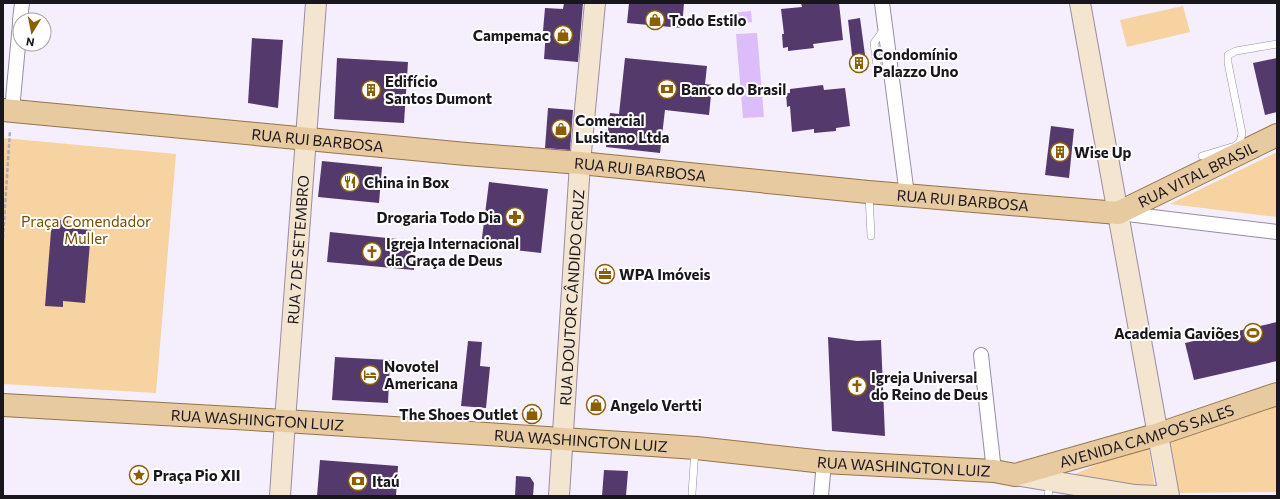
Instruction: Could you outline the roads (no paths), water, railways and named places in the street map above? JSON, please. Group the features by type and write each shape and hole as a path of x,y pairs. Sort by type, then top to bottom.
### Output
{"main road":[{"name":"RUA RUI BARBOSA","path":"7,110 466,154 580,163 868,192 1118,213"},
{"name":"RUA VITAL BRASIL","path":"1118,213 1277,135"},
{"name":"AVENIDA CAMPOS SALES","path":"1004,473 1159,434 1277,394"},
{"name":"RUA WASHINGTON LUIZ","path":"3,405 285,421 696,448 824,462 1004,473"}],"street":[{"name":"RUA 7 DE SETEMBRO","path":"280,496 316,3"},
{"name":"RUA DOUTOR CÂNDIDO CRUZ","path":"559,496 580,163 595,3"},
{"path":"882,3 907,195"},
{"path":"1080,3 1169,496"},
{"path":"7,110 16,52"},
{"name":"RUA RUI BARBOSA","path":"1118,213 1277,232"},
{"path":"981,355 1004,473"},
{"path":"821,496 824,462"},
{"name":"RUA WASHINGTON LUIZ","path":"1004,473 1049,488 1157,496"}],"lane":[{"path":"1202,156 1234,146 1240,142 1242,133 1228,63 1228,55 1236,51 1277,44"},
{"path":"868,192 871,236"},
{"path":"692,493 696,448"}],"place":[{"name":"Todo Estilo","path":"655,20"},
{"name":"Campemac","path":"563,35"},
{"name":"Condomínio Palazzo Uno","path":"859,63"},
{"name":"Banco do Brasil","path":"667,89"},
{"name":"Edifício Santos Dumont","path":"371,90"},
{"name":"Comercial Lusitano Ltda","path":"561,129"},
{"name":"Wise Up","path":"1060,152"},
{"name":"China in Box","path":"350,182"},
{"name":"Drogaria Todo Dia","path":"515,217"},
{"name":"Igreja Internacional da Graça de Deus","path":"372,252"},
{"name":"WPA Imóveis","path":"605,274"},
{"name":"Academia Gaviões","path":"1253,333"},
{"name":"Novotel Americana","path":"370,375"},
{"name":"Igreja Universal do Reino de Deus","path":"857,386"},
{"name":"Angelo Vertti","path":"596,405"},
{"name":"The Shoes Outlet","path":"532,414"},
{"name":"Praça Pio XII","path":"139,475"},
{"name":"Itaú","path":"358,481"}],"park label":[{"name":"Praça Comendador Muller","path":"86,230"}]}
